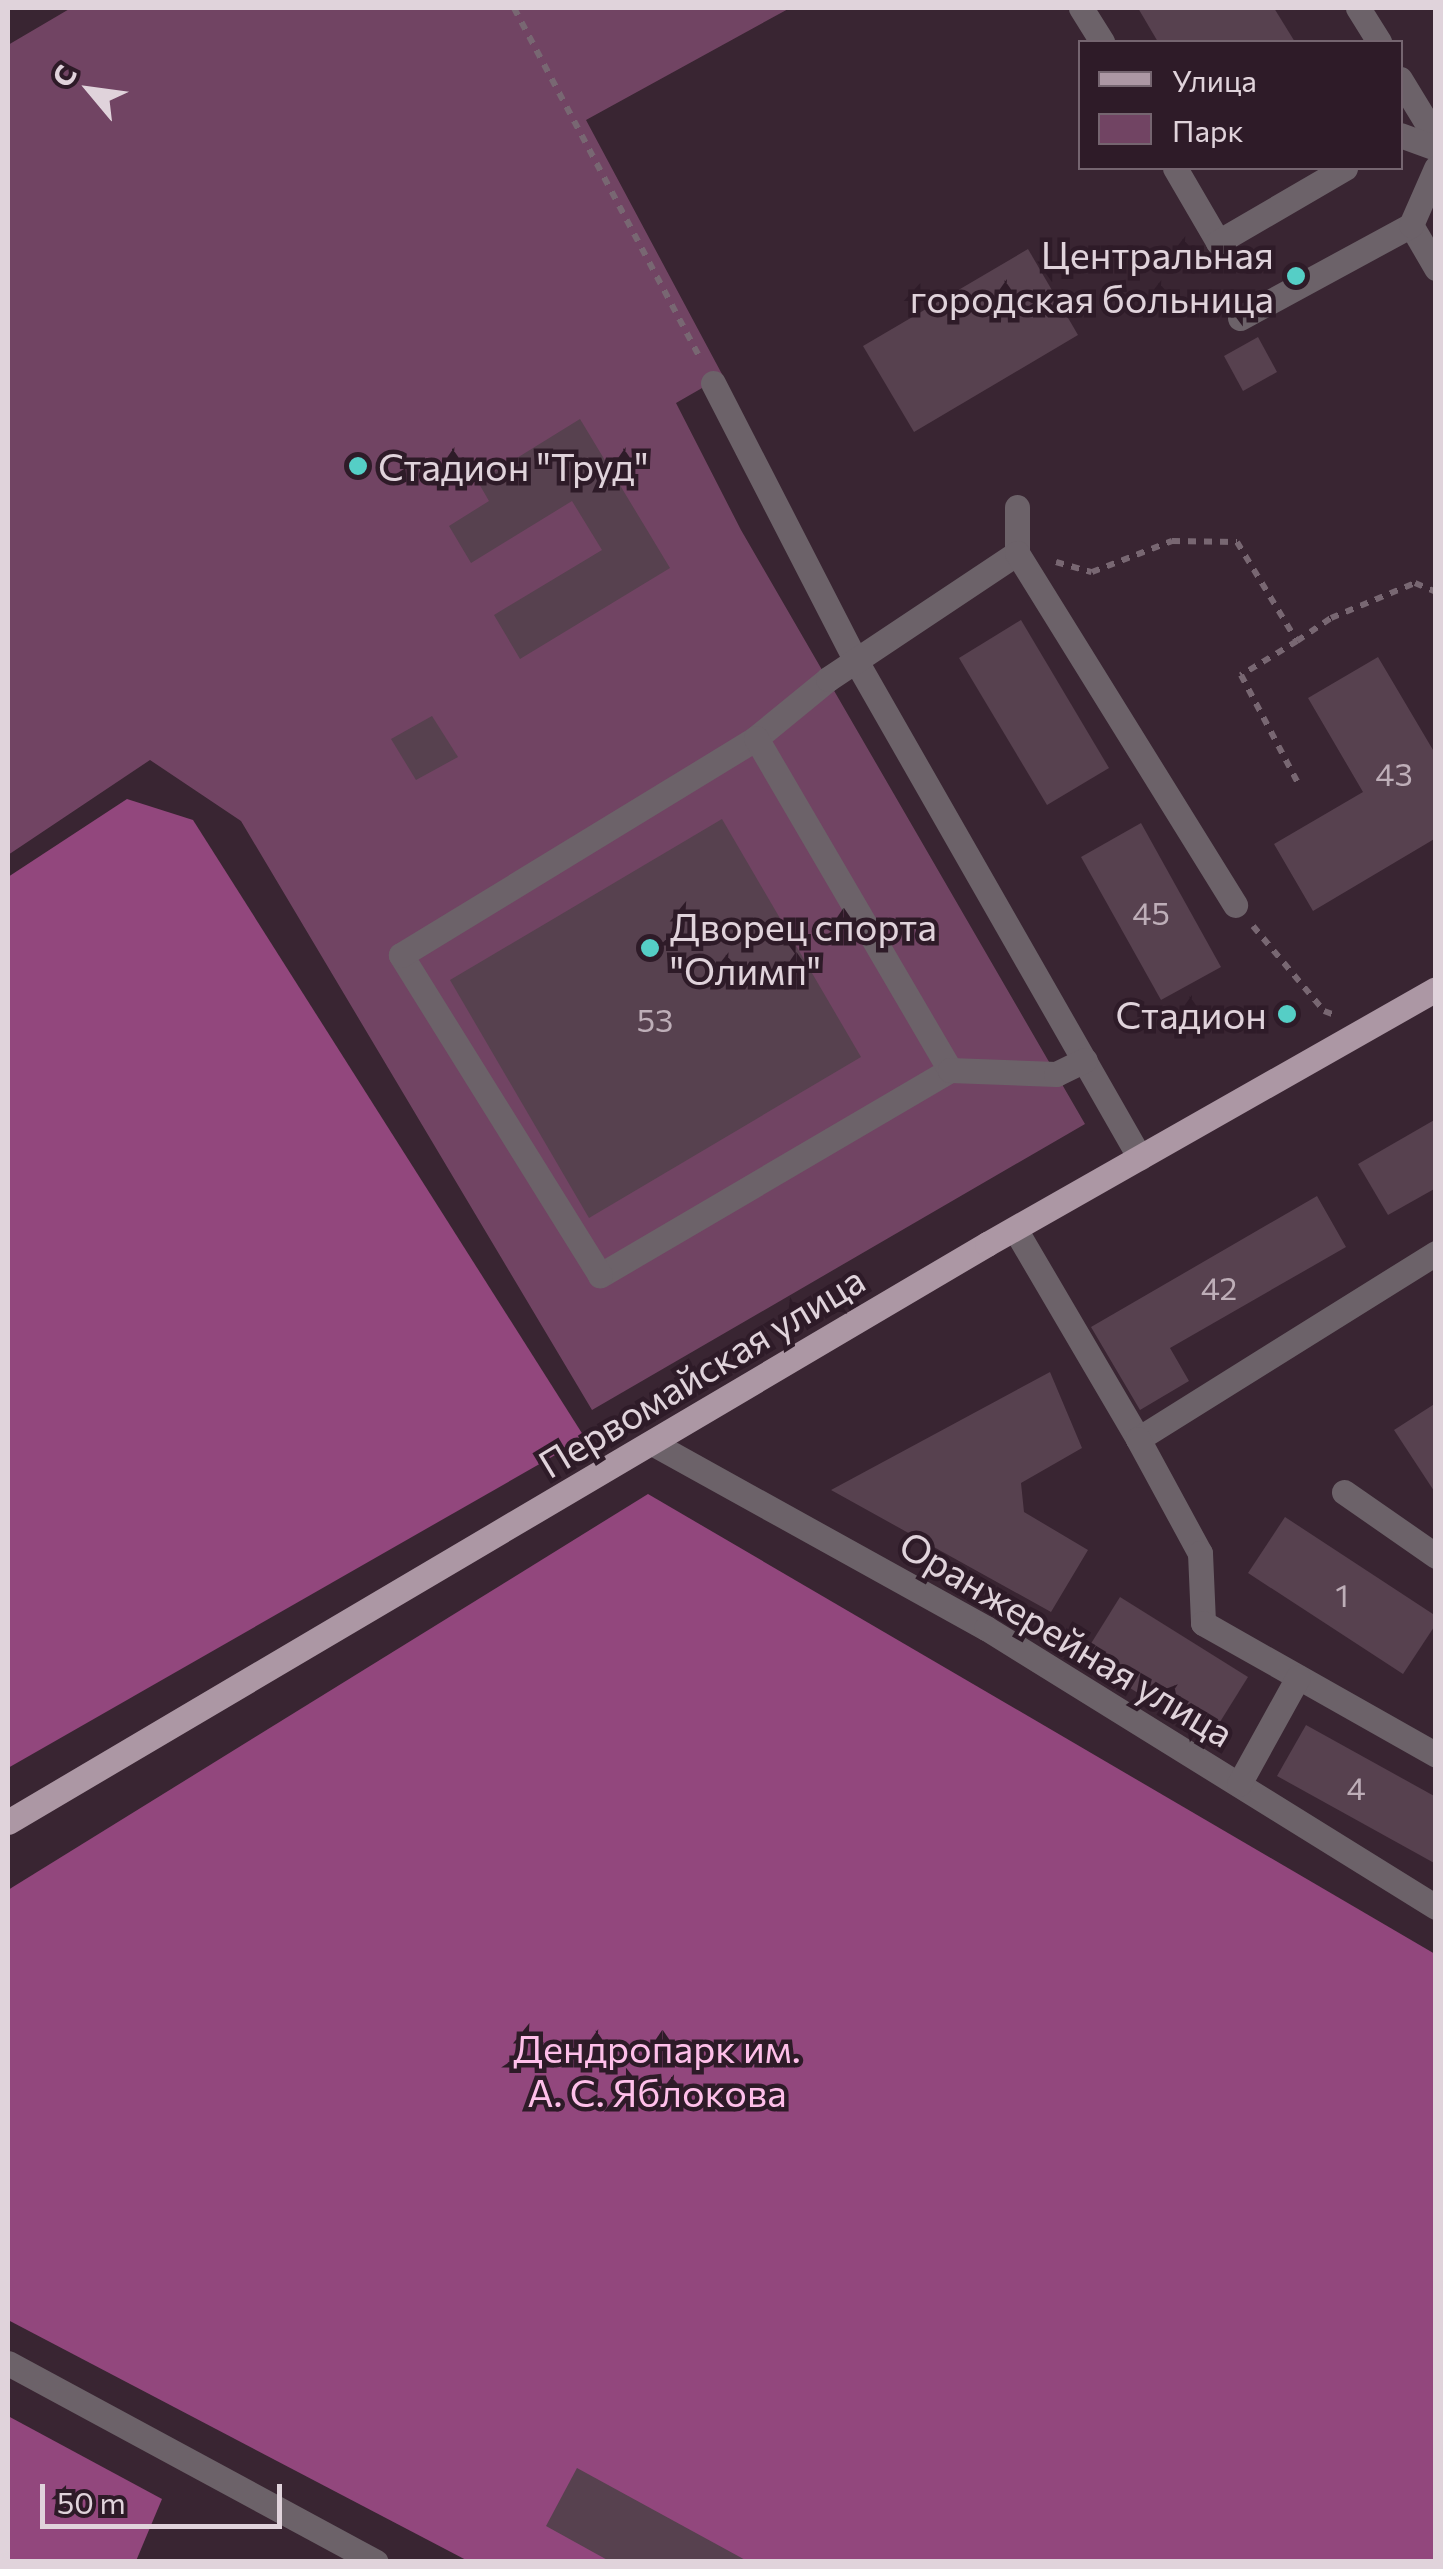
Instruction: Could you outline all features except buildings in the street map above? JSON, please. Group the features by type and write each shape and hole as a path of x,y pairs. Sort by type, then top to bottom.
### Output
{"main road":[{"name":"Первомайская улица","path":"8,1822 1015,1229 1436,988"}],"street":[{"path":"1082,8 1101,40"},
{"path":"1358,8 1378,40"},
{"path":"1403,84 1436,138"},
{"path":"1403,136 1436,148"},
{"path":"1240,318 1411,225 1436,168"},
{"path":"1176,170 1218,242 1343,170"},
{"path":"1411,225 1436,268"},
{"path":"713,383 856,661 1140,1158"},
{"path":"1017,508 1017,552 1235,906"},
{"path":"1017,552 856,661 756,738 401,955 600,1275 950,1070 1056,1074 1085,1060"},
{"path":"756,738 950,1070"},
{"path":"1015,1229 1200,1552 1203,1623 1436,1755"},
{"path":"1138,1439 1436,1253"},
{"name":"Оранжерейная улица","path":"654,1444 986,1628 1436,1907"},
{"path":"1344,1492 1436,1556"},
{"path":"1239,1784 1298,1677"},
{"path":"8,2364 376,2562"}],"path":[{"path":"514,8 713,383"},
{"path":"1017,552 1092,572 1172,541 1237,542 1297,641"},
{"path":"1298,784 1241,675 1331,618 1414,583 1436,592"},
{"path":"1235,906 1324,1010 1366,1028"}],"green space":[{"path":"71,8 790,8 586,120 723,376 676,403 741,530 1085,1124 592,1410 241,821 150,760 8,855 8,45"},
{"path":"127,799 193,820 585,1438 8,1768 8,877"},
{"name":"Дендропарк им. А. С. Яблокова","path":"648,1494 1435,1954 1435,2561 468,2561 8,2320 8,1890"},
{"path":"8,2416 162,2499 136,2561 8,2561"}],"place":[{"name":"Центральная городская больница","path":"1296,276"},
{"name":"Стадион \"Труд\"","path":"358,466"},
{"name":"Дворец спорта \"Олимп\"","path":"650,948"},
{"name":"Стадион","path":"1287,1014"}]}
